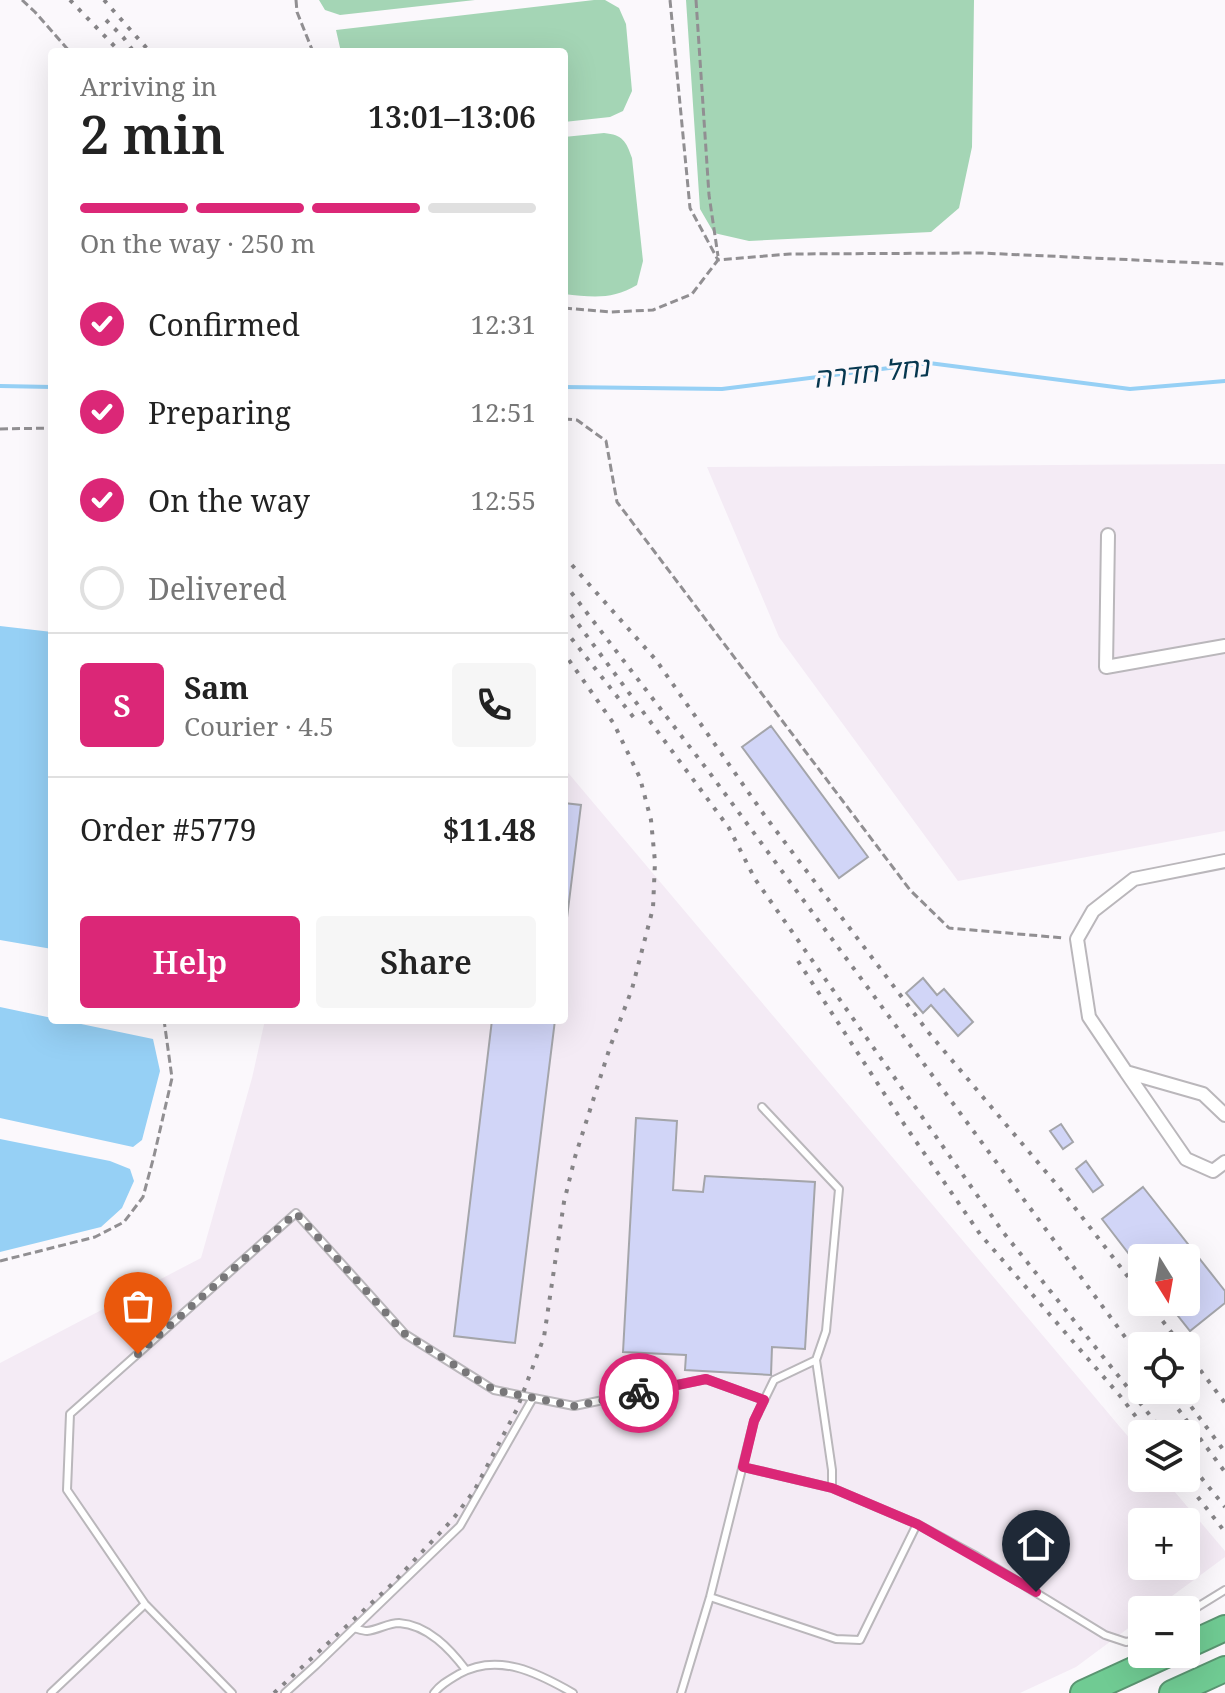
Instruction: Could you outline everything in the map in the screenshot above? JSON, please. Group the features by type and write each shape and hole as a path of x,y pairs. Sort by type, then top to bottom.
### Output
{"highway":[{"path":"1200,1640 1225,1628"},
{"path":"1083,1693 1137,1668"},
{"path":"1172,1693 1225,1669"}],"street":[{"path":"1108,535 1106,667 1225,646"},
{"path":"1225,861 1134,879 1093,911 1077,939 1089,1017 1186,1159 1213,1171 1225,1162"},
{"path":"1126,1072 1203,1094 1225,1115"}],"lane":[{"path":"762,1107 839,1189 826,1331 816,1360 832,1488"},
{"path":"232,1693 145,1604 67,1490 70,1414 296,1213 405,1334 494,1390 574,1406 706,1379 764,1400"},
{"path":"681,1693 710,1597 754,1421 774,1380 816,1360"},
{"path":"285,1693 460,1526 533,1398"},
{"path":"743,1467 832,1488 917,1524 1105,1635 1128,1642"},
{"path":"710,1597 836,1639 860,1640 917,1524"},
{"path":"1200,1605 1225,1590"},
{"path":"51,1693 145,1604"},
{"path":"354,1628 367,1631 398,1623 414,1627 450,1649 466,1670"},
{"path":"434,1693 440,1685 466,1670 500,1664 544,1676 573,1693"}],"path":[{"path":"22,0 66,48"},
{"path":"296,0 297,12 311,48"},
{"path":"670,0 690,208 718,260"},
{"path":"568,308 611,312 653,310 692,294 718,260 709,195 696,0"},
{"path":"718,260 790,254 981,253 1225,264"},
{"path":"568,419 577,420 606,441 617,502 910,890 949,928 1077,939"},
{"path":"0,429 48,428"},
{"path":"0,1261 95,1237 124,1222 143,1197 172,1078 165,1024"}],"shaded area":[{"path":"1225,464 1225,831 958,881 779,637 707,467"},
{"path":"568,773 1128,1436 1128,1492 1175,1492 1188,1508 1128,1508 1128,1580 1194,1580 1172,1596 1128,1596 1128,1628 1076,1667 1020,1693 0,1693 0,1363 201,1258 264,1024 568,1024"},
{"path":"1200,1522 1225,1551 1225,1557 1200,1575"}],"green space":[{"path":"319,0 475,0 340,15 325,10"},
{"path":"605,0 619,8 626,24 632,91 623,111 610,117 568,122 568,48 340,48 336,30"},
{"path":"686,0 974,0 972,147 959,208 931,232 749,241 714,233 700,209"},
{"path":"616,135 628,147 632,158 643,261 637,285 628,290 602,296 568,294 568,137"}],"water":[{"path":"0,626 48,632 48,948 0,940"},
{"path":"0,1007 48,1017 48,1024 81,1024 153,1039 160,1071 142,1140 133,1147 0,1118"},
{"path":"0,1139 110,1161 130,1169 134,1181 122,1208 101,1227 0,1252"}],"building":[{"path":"771,726 868,857 839,878 742,747"},
{"path":"568,803 581,805 568,910"},
{"path":"923,978 937,995 944,989 973,1022 958,1036 931,1005 923,1013 906,993"},
{"path":"492,1024 555,1024 515,1343 454,1336"},
{"path":"636,1118 677,1121 673,1190 703,1192 705,1176 815,1182 805,1349 772,1347 771,1375 685,1370 686,1355 623,1352"},
{"path":"1061,1124 1073,1142 1063,1149 1050,1131"},
{"path":"1086,1161 1103,1185 1093,1192 1076,1169"},
{"path":"1143,1187 1188,1244 1128,1244 1128,1253 1102,1219"},
{"path":"1200,1259 1225,1291 1225,1303 1190,1331 1178,1316 1200,1316"}],"waterway":[{"name":"נחל חדרה","path":"568,387 722,389 929,363 1130,389 1225,381"},
{"name":"נחל חדרה","path":"0,386 48,387"}],"railway":[{"path":"70,0 116,48"},
{"path":"104,0 146,48"},
{"path":"106,20 131,48"},
{"path":"568,561 656,660 765,816 929,1033 1062,1191 1128,1277"},
{"path":"568,588 709,772 1128,1341"},
{"path":"568,610 729,828 755,879 1003,1232 1154,1420"},
{"path":"568,634 638,723"},
{"path":"274,1693 391,1585 453,1519 474,1491 517,1409 544,1337 564,1202 610,1047 632,989 653,908 655,862 651,820 640,778 614,724 568,659"},
{"path":"798,961 980,1234 1138,1420"},
{"path":"1159,1316 1171,1332"},
{"path":"1200,1370 1225,1403"},
{"path":"1174,1404 1225,1472"},
{"path":"1189,1404 1225,1452"},
{"path":"1200,1476 1225,1507"},
{"path":"1194,1492 1225,1532"}],"way so far":[{"path":"138,1354 296,1213 405,1334 494,1390 574,1406 639,1393"}],"route":[{"path":"639,1393 706,1379 764,1400 754,1421 743,1467 832,1488 917,1524 1036,1592"}]}
